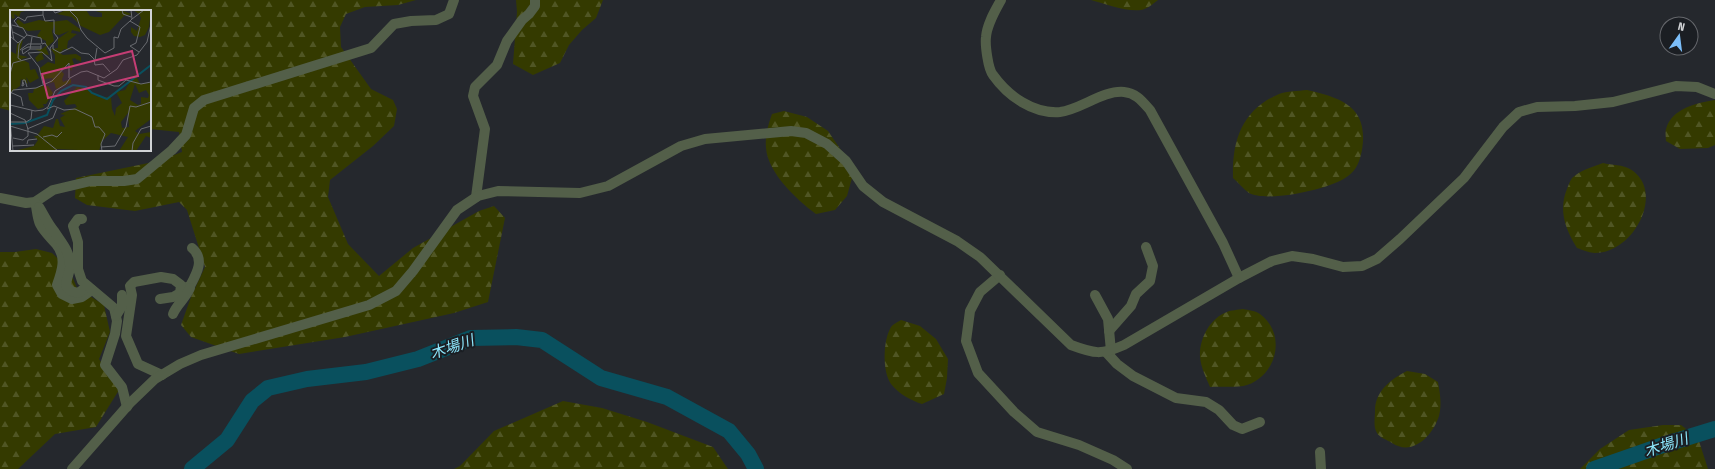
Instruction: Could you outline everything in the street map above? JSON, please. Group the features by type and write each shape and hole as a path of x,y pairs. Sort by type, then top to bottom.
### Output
{"street":[{"path":"0,198 26,203 35,202 53,190 91,181 124,181 137,179 172,150 186,135 194,108 204,100 371,48 394,24 411,20 436,20 449,14 454,0"},
{"path":"476,197 485,129 473,96 475,87 496,65 507,41 522,20 535,6 535,0"},
{"path":"1001,0 989,25 986,37 987,57 992,74 1012,96 1028,106 1046,111 1061,112 1112,93 1123,91 1136,94 1150,110 1223,243 1239,278"},
{"path":"72,469 127,407 155,379 180,364 201,355 369,305 396,291 413,271 457,210 476,197 498,191 580,193 608,186 681,146 705,139 791,132 806,133 827,144 846,161 863,186 883,202 957,241 980,257 1071,345 1090,352 1108,351 1124,345 1239,278 1272,261 1292,256 1313,259 1343,267 1362,266 1377,258 1400,239 1464,178 1503,127 1519,112 1537,107 1575,106 1613,102 1676,86 1697,87 1715,94"},
{"path":"35,202 39,223 47,235 57,245 64,258 62,272 57,285 62,294 72,300 82,298 90,288"},
{"path":"82,219 78,219 73,226 78,242 78,269 82,281 114,308 116,318 115,334 105,365 122,387 127,407"},
{"path":"1109,331 1131,306 1136,294 1150,281 1153,266 1146,247"},
{"path":"160,299 173,297 186,287 200,262 198,253 192,248"},
{"path":"1000,275 980,292 970,311 966,341 978,373 1014,412 1037,432 1080,445 1113,460 1126,469"},
{"path":"162,375 138,364 126,336 132,295 130,286 134,282 161,277 173,279 186,287"},
{"path":"173,314 176,307 187,296 186,287"},
{"path":"116,318 122,306 122,295"},
{"path":"1095,295 1108,319 1108,351 1117,364 1132,376 1176,398 1206,402 1219,410 1233,425 1242,428 1260,422"},
{"path":"116,318 128,320"},
{"path":"1320,452 1321,469"}],"green space":[{"path":"0,0 416,0 398,5 365,7 346,14 340,27 341,47 371,89 393,100 397,109 394,126 373,146 330,180 328,197 348,244 379,276 413,248 479,211 494,206 505,218 488,302 454,313 345,337 239,354 191,337 181,325 191,297 205,267 187,210 179,202 135,211 87,205 75,198 76,178 158,161 182,152 179,132 151,129 151,10 10,10 10,111 0,108"},
{"path":"516,0 603,0 596,18 582,30 569,45 560,63 533,75 513,64 517,12"},
{"path":"1091,0 1158,0 1145,9 1129,10"},
{"path":"1307,90 1342,101 1357,114 1363,135 1362,150 1356,168 1351,174 1340,181 1314,190 1270,196 1258,196 1249,193 1233,178 1233,164 1237,139 1242,128 1256,109 1266,101 1282,93"},
{"path":"1715,100 1715,145 1708,148 1680,149 1666,141 1666,129 1669,122 1679,111 1693,105"},
{"path":"784,111 807,117 828,131 845,156 852,178 847,196 835,210 816,214 784,185 772,167 766,148 767,131 772,114"},
{"path":"1603,163 1630,169 1640,179 1645,191 1645,205 1641,219 1633,232 1622,243 1609,250 1593,253 1577,248 1564,220 1563,205 1564,197 1572,178 1591,167"},
{"path":"36,249 52,253 69,269 77,288 104,305 110,332 99,359 119,390 96,427 55,434 18,469 0,469 0,252 15,252"},
{"path":"1243,309 1260,314 1268,322 1274,332 1276,343 1275,353 1271,363 1257,380 1247,385 1210,387 1200,357 1201,343 1207,330 1215,319 1230,311"},
{"path":"901,320 920,326 936,339 948,359 944,394 922,404 901,394 891,384 886,371 885,347 888,333 894,324"},
{"path":"1407,371 1425,374 1438,382 1441,403 1439,416 1427,437 1415,446 1400,447 1379,436 1374,422 1376,404 1381,392 1385,386"},
{"path":"563,401 602,408 647,422 713,447 728,469 454,469 460,466 494,431"},
{"path":"1663,425 1681,425 1698,438 1708,469 1580,469 1600,449 1629,430"}],"waterway":[{"name":"木場川","path":"192,469 227,440 252,401 268,388 307,379 366,372 418,359 471,338 516,337 542,340 601,378 667,397 729,431 748,454 756,469"},
{"name":"木場川","path":"1594,469 1715,429"}]}
